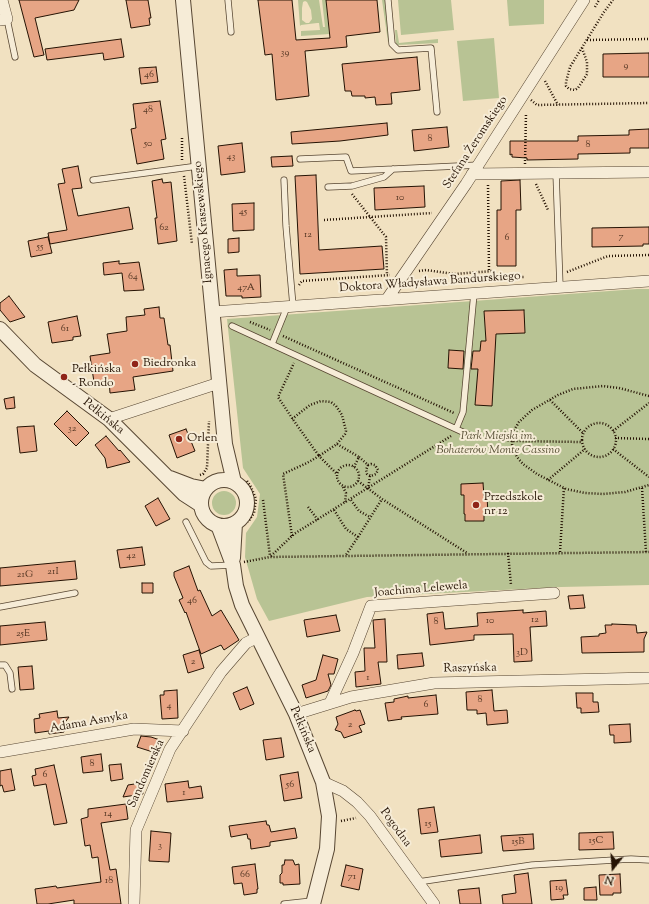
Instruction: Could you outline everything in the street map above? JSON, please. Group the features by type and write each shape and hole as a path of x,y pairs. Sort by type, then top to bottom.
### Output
{"street":[{"path":"2,0 3,19"},
{"name":"Ignacego Kraszewskiego","path":"184,0 225,444 234,482"},
{"name":"Stefana Żeromskiego","path":"387,299 472,174 528,97 584,0"},
{"path":"472,174 488,175 528,170 556,173 649,172"},
{"name":"Doktora Władysława Bandurskiego","path":"212,312 649,281"},
{"name":"Pełkińska","path":"0,329 35,364 109,419 184,494 201,505"},
{"path":"109,419 219,383"},
{"name":"Ignacego Kraszewskiego","path":"219,480 225,444"},
{"name":"Pełkińska","path":"168,478 190,486 206,489"},
{"path":"219,480 234,482 242,489 247,501 244,513 235,522 229,525 218,524 211,521 206,517 201,505 206,489 219,480"},
{"name":"Pełkińska","path":"235,522 241,563 236,586 242,605 296,714 323,782 329,816 327,849 314,902"},
{"name":"Pełkińska","path":"218,524 241,563"},
{"name":"Joachima Lelewela","path":"330,703 353,653 371,606 554,593"},
{"name":"Sandomierska","path":"134,904 136,830 170,749 221,672 246,643 258,636"},
{"name":"Raszyńska","path":"296,714 351,697 434,683 649,678"},
{"name":"Adama Asnyka","path":"0,752 134,729 183,731"},
{"name":"Pogodna","path":"323,782 343,791 357,802 370,816 434,904"}],"lane":[{"path":"228,0 232,32"},
{"path":"388,0 392,44 398,50 431,48 437,112"},
{"path":"3,19 15,56"},
{"path":"300,158 346,157 351,171 479,164"},
{"path":"93,180 199,166"},
{"path":"328,187 347,187 384,177 393,168"},
{"path":"556,173 560,287"},
{"path":"272,344 290,306 291,294 284,180"},
{"path":"456,429 463,412 474,293"},
{"path":"232,326 467,434"},
{"path":"186,522 206,562 211,566 241,563"},
{"path":"0,607 75,593"},
{"path":"0,665 5,665 10,673 12,690"},
{"path":"418,882 532,865 631,859 649,860"},
{"path":"284,904 314,902"}],"path":[{"path":"582,48 587,62 587,74 578,88 575,90 569,89 566,86 570,67 604,12 614,0"},
{"path":"587,40 649,39"},
{"path":"542,85 546,80 558,105"},
{"path":"528,97 535,95"},
{"path":"528,97 537,105 649,103"},
{"path":"528,97 529,105"},
{"path":"522,116 526,110 528,170 545,205 558,226"},
{"path":"488,175 489,271"},
{"path":"347,187 386,238 387,275"},
{"path":"324,220 435,212"},
{"path":"563,274 608,256 649,255"},
{"path":"291,294 302,281 405,274 426,270 454,274 493,271 497,278 532,276"},
{"path":"249,321 461,417"},
{"path":"297,355 278,397 319,456 337,474 338,482 343,486 346,493 345,503"},
{"path":"649,396 619,388 603,386 573,389 558,395 532,410 519,422 513,432 512,441 512,446 517,457 523,464 537,474 564,488 585,493 603,494 625,492 649,485"},
{"path":"550,400 584,433"},
{"path":"292,419 310,405 321,401 331,402 336,406 342,415 346,431 337,444 307,464 283,474 292,537"},
{"path":"613,431 649,403"},
{"path":"196,476 203,474 207,468 209,416"},
{"path":"597,423 607,425 613,431 616,438 613,449 610,453 600,457 589,454 585,450 582,442 587,428 597,423"},
{"path":"270,556 292,537 454,434 467,434 490,439 512,441 582,442"},
{"path":"616,438 649,439"},
{"path":"337,444 359,457 368,465"},
{"path":"613,449 649,477"},
{"path":"548,480 585,450"},
{"path":"354,467 359,457"},
{"path":"368,465 374,464 377,468 376,474 370,476"},
{"path":"368,465 366,472 370,476"},
{"path":"337,474 341,468 345,466 354,467 358,472 358,481"},
{"path":"368,489 370,476"},
{"path":"358,481 382,499 467,553"},
{"path":"343,486 352,486 358,481"},
{"path":"560,552 564,488"},
{"path":"241,563 270,556 647,552 642,488"},
{"path":"346,555 382,499"},
{"path":"263,500 270,556"},
{"path":"351,500 359,511 370,517"},
{"path":"308,507 318,520"},
{"path":"334,510 346,530 358,537"},
{"path":"508,553 512,596"}],"green space":[{"path":"298,0 319,0 323,27 325,27 322,0 326,0 329,34 301,36 301,31 320,30 319,23 300,26","holes":["303,2 307,2 311,10 312,19 309,23 302,20"]},
{"path":"382,0 386,0 390,40 388,42"},
{"path":"398,0 451,0 454,30 401,35"},
{"path":"507,0 544,0 544,24 509,26"},
{"path":"395,30 397,30 399,43 438,39 438,43 398,45 396,44"},
{"path":"494,38 499,98 463,101 457,41"},
{"name":"Park Miejski im. Bohaterów Monte Cassino","path":"649,289 649,585 561,587 367,597 269,621 257,599 245,557 246,533 257,517 260,494 243,468 227,319"},
{"path":"224,491 233,494 236,503 233,512 224,515 215,512 212,503 215,494"}],"building":[{"path":"19,0 79,0 74,10 35,18 44,55 34,57"},
{"path":"126,0 148,0 151,18 149,18 150,25 131,28"},
{"path":"258,0 292,0 296,40 330,38 326,0 377,0 380,32 346,36 347,47 305,51 309,96 276,100 272,54 265,55"},
{"path":"121,39 124,57 104,60 103,53 47,60 45,49"},
{"path":"649,53 649,77 603,77 603,54"},
{"path":"417,57 420,90 391,93 392,104 376,105 375,97 365,98 365,96 352,96 351,91 345,91 342,64"},
{"path":"156,67 158,82 141,84 139,68"},
{"path":"160,101 166,139 161,140 164,159 137,164 131,129 136,128 133,104"},
{"path":"387,123 388,135 340,141 292,144 291,132"},
{"path":"447,127 449,147 414,151 412,130"},
{"path":"649,129 649,148 630,148 630,153 578,154 578,159 527,160 527,158 512,157 512,154 510,155 510,141 578,141 578,136 629,135 629,130"},
{"path":"242,143 245,172 221,175 218,146"},
{"path":"292,156 293,166 272,167 271,157"},
{"path":"78,166 82,188 72,189 78,216 129,207 133,229 50,244 48,233 67,230 58,184 65,183 62,169"},
{"path":"316,175 319,250 382,246 384,269 300,274 295,176"},
{"path":"162,179 163,183 171,182 177,241 158,244 155,218 157,218 152,181"},
{"path":"520,180 521,210 516,210 516,266 497,266 497,210 501,210 501,181"},
{"path":"424,186 425,207 375,210 374,188"},
{"path":"254,203 254,230 233,231 232,204"},
{"path":"649,227 649,244 643,244 643,246 592,247 592,228"},
{"path":"48,237 52,253 31,257 28,241"},
{"path":"239,238 239,252 228,253 228,239"},
{"path":"119,261 119,264 139,262 144,290 124,291 122,273 104,275 103,263"},
{"path":"237,269 237,276 260,275 261,297 242,298 242,296 226,296 224,270"},
{"path":"9,296 25,317 10,322 0,310 0,303"},
{"path":"159,307 160,318 164,318 168,345 170,345 173,371 133,377 135,390 110,393 109,380 94,382 90,356 110,353 107,334 127,331 126,317 145,315 144,309"},
{"path":"524,310 525,333 496,334 492,406 475,405 478,369 471,369 473,351 480,351 481,341 486,341 484,311"},
{"path":"77,316 81,336 73,337 73,340 52,343 48,322"},
{"path":"449,350 464,351 463,369 448,368"},
{"path":"14,397 15,408 6,409 4,399"},
{"path":"67,411 89,433 76,446 54,424"},
{"path":"34,426 37,451 20,453 17,427"},
{"path":"186,429 195,451 177,458 169,435"},
{"path":"106,436 130,462 107,468 105,458 95,445"},
{"name":"Przedszkole nr 12","path":"483,483 484,496 487,496 488,514 484,514 484,521 465,521 464,495 461,495 461,484"},
{"path":"158,498 170,519 156,526 145,506"},
{"path":"142,547 145,565 120,568 117,550"},
{"path":"75,561 77,579 0,586 0,568"},
{"path":"189,566 198,591 200,590 212,616 221,610 239,640 224,650 221,645 201,654 186,612 185,613 179,600 183,598 174,576 174,572"},
{"path":"142,583 153,583 153,593 142,593"},
{"path":"583,595 585,608 570,609 568,596"},
{"path":"523,610 523,613 546,611 547,626 530,627 532,661 514,662 513,634 474,635 474,640 430,645 427,614 443,612 445,629 478,626 477,613"},
{"path":"336,615 340,631 307,637 304,620"},
{"path":"385,619 387,662 378,662 381,684 356,687 355,672 365,671 364,648 375,648 373,620"},
{"path":"45,622 47,640 0,645 0,626"},
{"path":"605,625 636,625 637,633 647,632 644,639 644,652 582,653 581,637 599,636 599,634 606,633"},
{"path":"199,650 204,668 188,673 183,655"},
{"path":"422,653 424,666 398,669 397,655"},
{"path":"323,655 338,659 334,674 328,674 331,685 328,691 306,698 302,685 316,680"},
{"path":"32,666 34,689 20,690 18,667"},
{"path":"247,687 254,704 240,710 233,693"},
{"path":"177,690 178,718 162,719 160,695 164,695 164,691"},
{"path":"492,690 494,711 507,710 508,723 487,725 486,713 477,714 477,710 467,710 466,692"},
{"path":"576,693 593,693 593,702 598,702 599,712 581,713 581,708 577,708"},
{"path":"436,695 438,714 401,717 402,719 388,721 385,703 394,702 394,699 408,696 408,698"},
{"path":"355,710 360,710 365,724 359,726 362,732 344,738 341,732 335,730 338,724 336,717"},
{"path":"57,711 58,718 69,717 63,725 64,732 49,734 49,731 35,733 34,719 40,718 39,714"},
{"path":"630,724 631,742 614,743 614,735 610,735 609,725"},
{"path":"141,736 160,740 156,753 137,747"},
{"path":"281,738 284,757 266,760 263,740"},
{"path":"101,754 103,771 83,773 81,757"},
{"path":"121,764 123,779 111,781 109,765"},
{"path":"54,765 67,823 54,825 46,784 34,786 32,776 36,775 35,769"},
{"path":"11,769 15,790 4,792 2,785 0,786 0,771"},
{"path":"298,772 302,798 284,801 280,775"},
{"path":"188,781 189,788 201,786 203,798 167,802 165,784"},
{"path":"141,783 143,794 123,797 128,785"},
{"path":"126,804 128,819 101,823 110,870 116,869 121,904 74,904 74,900 37,904 35,889 56,886 57,888 101,882 98,857 92,858 90,845 85,846 81,819 88,817 88,809"},
{"path":"434,807 438,832 421,834 418,809"},
{"path":"266,821 271,832 295,828 297,838 270,842 270,846 251,849 250,839 248,839 247,834 231,837 229,826"},
{"path":"151,831 171,833 169,862 149,861"},
{"path":"613,832 614,849 579,850 579,833"},
{"path":"533,834 534,849 503,851 501,836"},
{"path":"480,835 482,853 441,857 439,840"},
{"path":"285,860 293,860 295,865 299,864 300,884 283,885 283,883 280,883 282,865 284,865"},
{"path":"255,864 258,889 257,893 244,895 242,883 234,884 232,867"},
{"path":"346,865 363,869 359,890 341,886"},
{"path":"528,873 532,904 503,904 502,895 516,893 514,875"},
{"path":"620,874 621,893 613,893 613,895 600,895 599,875"},
{"path":"566,880 568,895 563,895 564,899 551,900 550,881"},
{"path":"596,887 597,900 584,900 584,888"},
{"path":"479,888 481,904 460,904 458,890"}],"place":[{"name":"Biedronka","path":"135,364"},
{"name":"Pełkińska - Rondo","path":"64,377"},
{"name":"Orlen","path":"179,439"},
{"name":"Przedszkole nr 12","path":"476,505"}]}
